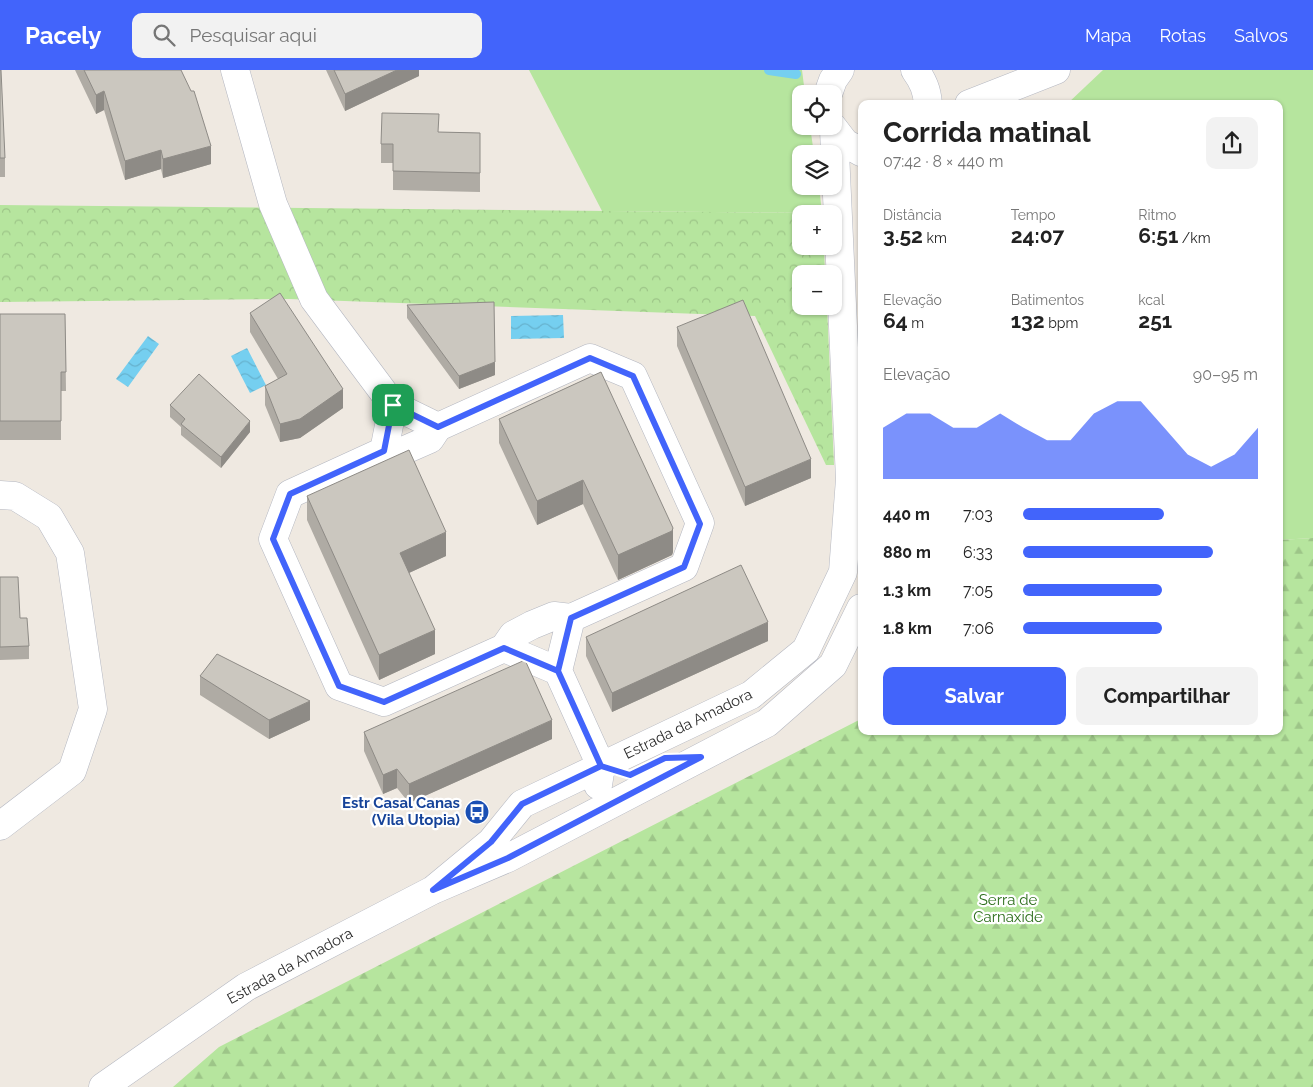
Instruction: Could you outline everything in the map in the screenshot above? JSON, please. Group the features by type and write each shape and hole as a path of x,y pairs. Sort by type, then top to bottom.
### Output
{"street":[{"path":"235,70 273,204 314,299 393,405 438,427"},
{"path":"915,70 922,81 928,100"},
{"path":"1051,70 1056,70"},
{"path":"979,100 1056,70"},
{"name":"Estrada da Amadora","path":"433,890 491,842 522,804 751,695 806,650 843,572 850,478 833,135"},
{"path":"838,135 844,143 858,150"},
{"path":"590,358 633,376 700,524 684,567 571,618 554,616 532,625 513,635 504,648 384,702 339,686 273,539 290,494 384,451 398,453 430,439 438,427 590,358"},
{"path":"384,451 393,405"},
{"path":"0,495 15,496 49,517 70,553 93,709 72,771 0,826"},
{"name":"Estrada da Amadora","path":"103,1087 246,987 433,890 508,858 767,723 832,665 858,614"},
{"path":"536,843 554,815 597,792 601,766 558,671 571,618"},
{"path":"504,648 558,671"},
{"path":"601,766 630,775 665,758 701,757"}],"green space":[{"path":"529,70 802,70 804,85 792,85 792,135 811,135 813,145 792,145 792,195 820,195 821,205 792,205 792,213 602,211"},
{"path":"1103,70 1313,70 1313,538 1283,540 1283,100 1071,100"},
{"path":"0,205 792,213 792,255 824,255 825,265 792,265 792,315 827,315 834,465 826,465 755,316 289,299 0,302"},
{"name":"Serra de Carnaxide","path":"1313,538 1313,1087 173,1087 219,1047 858,721 858,735 1283,735 1283,540"}],"water":[{"path":"563,315 564,338 511,339 511,316"},
{"path":"148,336 159,344 128,387 116,379"},
{"path":"247,348 266,385 250,393 231,356"}],"building":[{"path":"1,70 5,158 0,158"},
{"path":"84,70 181,70 191,91 194,91 211,146 163,159 161,150 125,161 104,91 96,95"},
{"path":"334,70 397,70 345,94"},
{"path":"382,113 439,114 438,132 480,133 480,173 393,171 393,144 381,144"},
{"path":"280,293 343,389 300,419 280,424 265,386 287,374 250,313"},
{"path":"743,300 811,459 745,487 677,327"},
{"path":"494,302 495,362 459,376 407,305"},
{"path":"0,314 65,314 66,372 61,372 61,421 0,421"},
{"path":"601,372 673,528 672,531 618,555 583,480 537,501 499,419"},
{"path":"199,374 250,421 221,457 181,424 185,419 170,405"},
{"path":"409,450 446,532 400,553 435,630 379,655 307,496"},
{"path":"741,565 768,622 612,693 586,637"},
{"path":"0,577 18,577 20,618 27,618 29,646 0,647"},
{"path":"217,654 310,701 269,720 200,676"},
{"path":"525,660 552,720 409,784 397,769 383,775 364,732"}],"waterway":[{"path":"769,70 796,74"}],"place":[{"name":"Estr Casal Canas (Vila Utopia)","path":"477,812"}],"route":[{"path":"393,405 384,451 290,494 273,539 339,686 384,702 504,648 558,671 601,766 522,804 491,842 433,890 508,858 701,757 665,758 630,775 601,766 580,718 558,671 571,618 684,567 700,524 633,376 590,358 438,427 393,405"}]}
